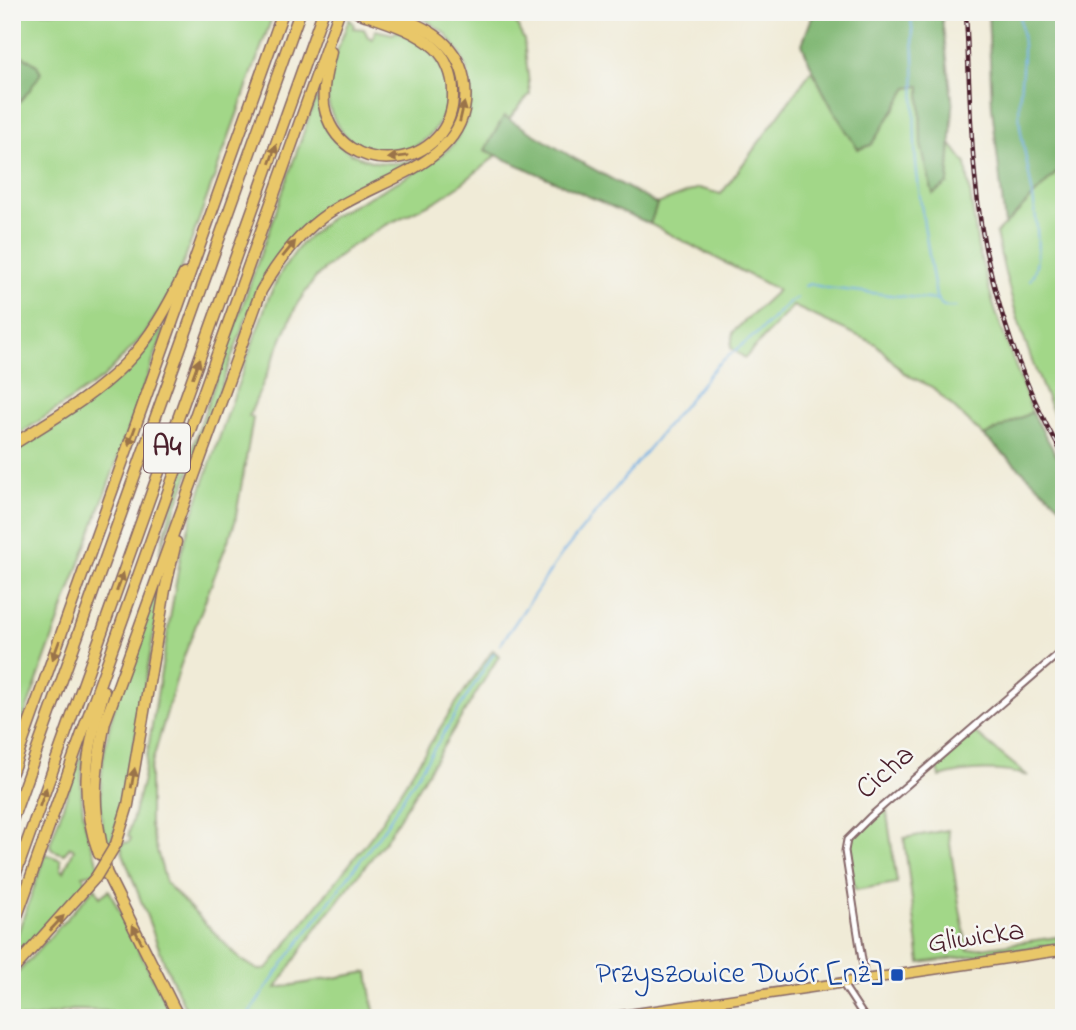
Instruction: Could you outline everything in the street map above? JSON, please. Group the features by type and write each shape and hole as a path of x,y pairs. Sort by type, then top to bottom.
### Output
{"highway":[{"path":"12,772 283,12"},
{"name":"A4","path":"12,820 300,12"},
{"name":"A4","path":"12,884 323,12"},
{"path":"339,13 324,93 324,104 332,126 347,144 364,155 381,159 406,157 431,144 445,127 453,104 453,85 447,67 436,49 414,34 357,12"},
{"path":"101,875 96,789 97,761 105,722 261,290 295,241 327,214 432,158 450,141 460,122 464,108 464,84 462,72 452,50 435,33 387,12"},
{"path":"12,930 339,13"},
{"path":"12,445 93,391 128,361 172,299 205,233"},
{"path":"12,971 101,875 116,844 128,805 165,590 184,503"},
{"path":"117,636 92,732 85,778 90,825 101,875 179,1018"},
{"path":"51,1018 77,1014 115,1018"}],"main road":[{"name":"Gliwicka","path":"605,1018 1064,950"}],"street":[{"name":"Cicha","path":"865,979 845,851 847,840 1064,649"},
{"path":"842,983 865,1018"}],"green space":[{"path":"12,12 274,12 175,286 145,334 103,378 12,439"},
{"path":"404,12 511,12 524,40 530,94 509,119 505,116 486,151 497,155 436,201 384,226 347,249 317,276 297,304 249,416 253,418 235,522 180,667 150,770 150,825 166,883 239,958 258,970 267,969 374,833 452,709 493,650 499,656 385,841 315,930 276,988 368,972 375,1018 190,1018 165,964 121,848 123,843 129,842 131,838 128,836 143,779 181,553 268,299 281,272 301,244 331,217 427,166 452,146 466,122 470,100 468,73 460,53 445,33 424,19"},
{"path":"814,12 941,12 953,107 948,183 933,194 921,145 920,86 908,88 871,145 858,149 827,98 802,44"},
{"path":"988,12 1064,12 1064,165 1005,225 992,107"},
{"path":"349,19 354,24 353,28 364,29 368,37 373,39 375,30 393,34 397,31 430,53 446,78 447,104 437,127 418,145 394,154 369,152 345,135 334,119 328,102 329,81"},
{"path":"12,49 37,65 41,73 12,110"},
{"path":"812,70 833,110 859,149 871,145 908,88 920,85 921,145 948,183 951,144 966,164 978,248 995,310 1032,412 984,436 932,387 905,374 876,344 793,306 745,358 731,348 733,332 778,290 650,224 657,204 699,188 721,194"},
{"path":"316,97 326,128 334,139 353,154 375,162 414,163 329,207 300,231 264,280 246,319 159,554 173,502"},
{"path":"504,116 657,204 650,224 485,150"},
{"path":"1064,165 1064,436 1024,337 996,233"},
{"path":"161,330 164,331 12,750 12,451 111,382"},
{"path":"1032,412 1064,469 1064,509 984,436"},
{"path":"165,570 123,807 108,850 101,817 105,745 125,672 162,571"},
{"path":"974,732 1028,776 984,770 940,777 936,762"},
{"path":"82,751 81,780 85,823 99,865 94,873 83,875 87,884 12,964 12,949 46,854 61,860 61,870 64,872 74,849 70,847 64,854 52,850 50,844"},
{"path":"886,807 897,883 855,890 847,845 855,833"},
{"path":"948,830 968,950 1064,936 1064,943 920,963 904,838"},
{"path":"95,887 100,897 109,890 173,1018 128,1018 104,1011 73,1010 37,1018 12,1018 12,979"}],"waterway":[{"path":"910,12 914,50 916,163 922,214 936,297 944,306 956,307"},
{"path":"1019,12 1023,50 1020,126 1031,183 1038,249 1036,267 1030,280"},
{"path":"805,286 810,284 936,300"},
{"path":"500,645 561,555 717,365 797,298"},
{"path":"246,1018 383,830 494,653"}],"railway":[{"path":"966,12 973,159 985,247 998,301 1016,355 1038,407 1064,457"}],"place":[{"name":"Przyszowice Dwór [nż]","path":"897,975"}]}
